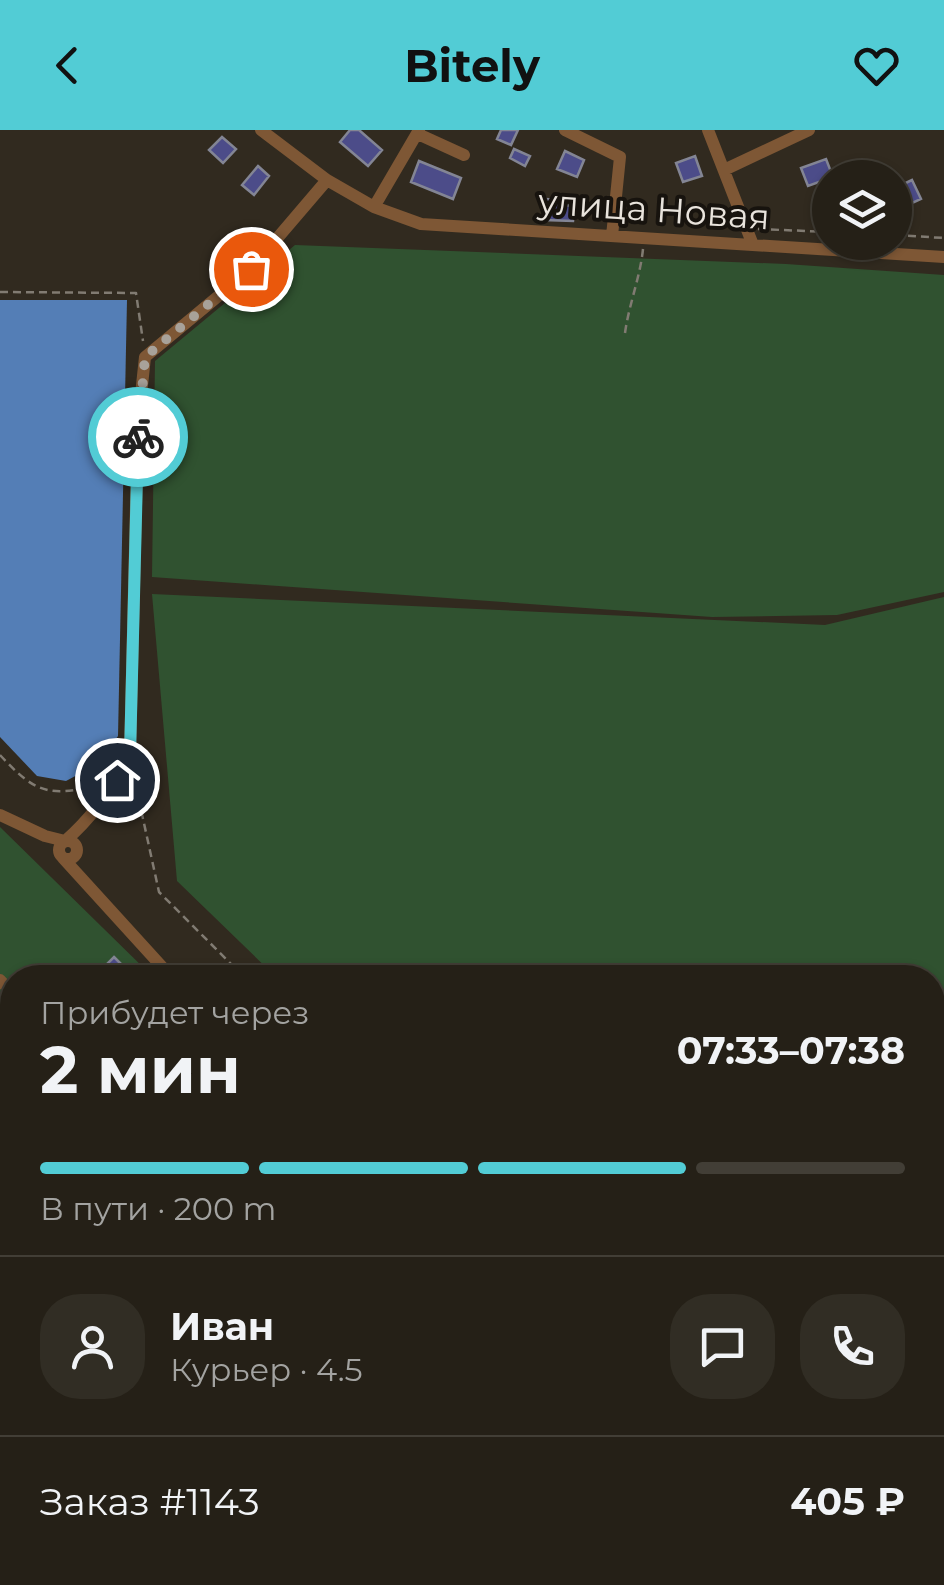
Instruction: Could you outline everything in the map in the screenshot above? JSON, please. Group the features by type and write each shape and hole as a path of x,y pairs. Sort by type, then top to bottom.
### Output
{"street":[{"name":"улица Новая","path":"261,130 327,180 374,208 421,224 944,257"},
{"path":"565,130 620,157 612,236"},
{"path":"708,130 753,245"},
{"path":"724,170 808,130"},
{"path":"374,208 418,132 464,155"},
{"path":"68,852 130,755 138,424 145,357 251,269 327,180"},
{"path":"0,815 68,852 86,884 152,965"}],"path":[{"path":"746,228 812,231"},
{"path":"912,236 944,238"},
{"path":"625,333 644,238"},
{"path":"0,292 136,294 145,357"},
{"path":"130,755 159,892 232,965"},
{"path":"0,756 34,788 59,793 117,780"}],"green space":[{"path":"295,245 786,264 944,275 944,592 837,615 712,617 152,577 155,361"},
{"path":"152,594 825,625 944,597 944,965 264,965 177,881"},
{"path":"0,827 141,965 0,965"}],"water":[{"path":"0,300 127,300 118,736 98,764 66,781 37,776 0,737"}],"building":[{"path":"350,130 359,130 382,150 368,166 340,142"},
{"path":"501,130 518,130 511,145 497,139"},
{"path":"222,137 236,149 223,163 209,150"},
{"path":"514,149 530,156 525,166 510,158"},
{"path":"565,151 584,160 577,177 557,169"},
{"path":"695,156 702,176 683,182 676,163"},
{"path":"419,161 461,178 453,199 411,182"},
{"path":"812,164 812,185 808,186 801,168"},
{"path":"258,166 269,176 254,195 242,185"},
{"path":"912,180 921,199 912,203"},
{"path":"545,199 574,206 573,221 544,220"},
{"path":"114,957 122,965 106,965"}],"way so far":[{"path":"138,437 145,357 251,269"}],"route":[{"path":"117,780 130,755 138,437"}]}
